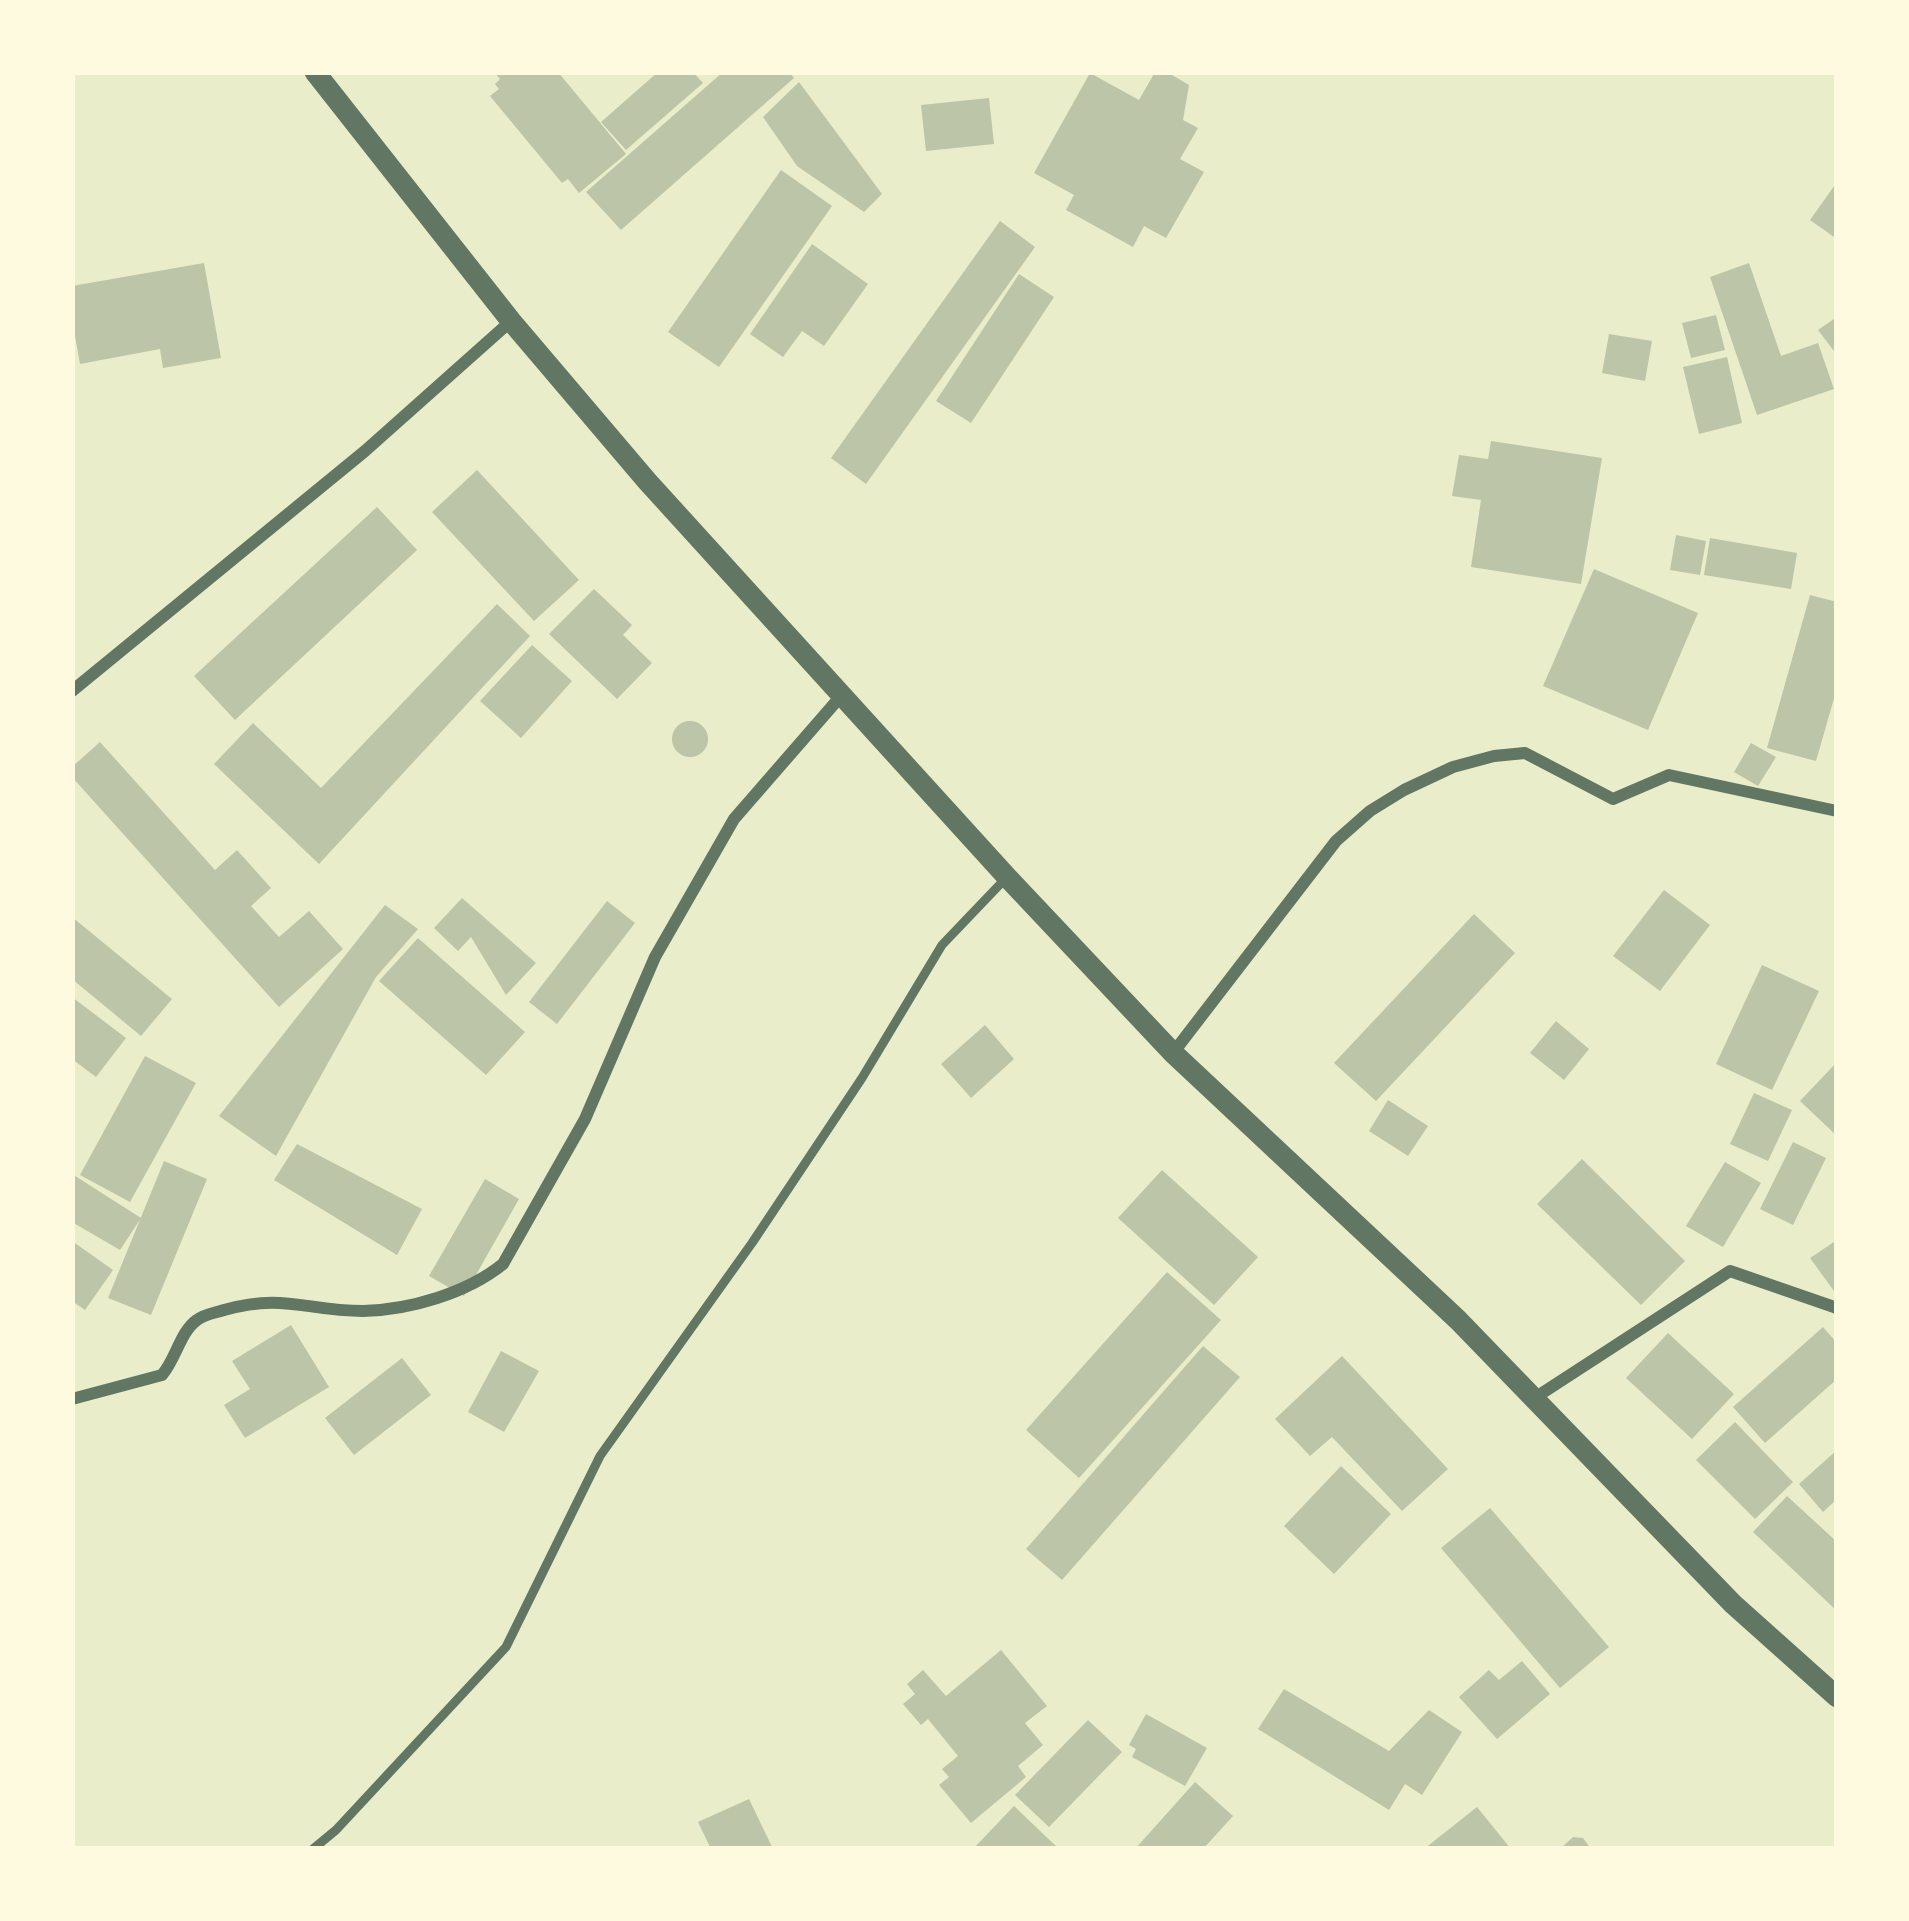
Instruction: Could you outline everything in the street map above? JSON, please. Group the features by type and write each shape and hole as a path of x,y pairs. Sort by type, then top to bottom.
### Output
{"street":[{"path":"315,72 511,321 646,481 1007,877 1173,1053 1458,1320 1733,1604 1837,1696"},
{"path":"72,691 365,451 511,321"},
{"path":"72,1399 162,1375 189,1328 207,1315 258,1300 385,1309 462,1290 503,1264 585,1119 655,957 734,819 841,696"},
{"path":"1173,1053 1336,841 1370,811 1453,767 1525,753 1613,799 1669,775 1837,812"},
{"path":"1533,1399 1730,1271 1837,1308"}],"lane":[{"path":"313,1849 506,1647 600,1456 752,1243 862,1078 942,945 1007,877"}],"building":[{"path":"494,72 558,72 626,154 579,193 568,179 562,183 490,96 499,89 495,84 500,79"},
{"path":"658,72 693,72 703,83 626,150 601,122"},
{"path":"723,72 789,72 794,78 621,230 586,192"},
{"path":"1155,72 1167,72 1189,85 1183,120 1198,128 1180,159 1204,172 1166,238 1144,226 1133,247 1066,210 1074,195 1034,173 1090,73 1139,100"},
{"path":"799,82 882,194 864,212 797,166 763,117"},
{"path":"989,98 994,144 926,151 921,105"},
{"path":"781,170 832,206 719,367 668,332"},
{"path":"1837,182 1837,239 1810,220"},
{"path":"1000,221 1035,247 866,484 831,458"},
{"path":"812,244 868,284 824,346 802,331 783,357 750,334"},
{"path":"204,263 221,358 163,368 160,349 80,364 72,286"},
{"path":"1749,263 1781,356 1818,343 1834,389 1757,415 1710,277"},
{"path":"1019,274 1054,297 971,423 936,401"},
{"path":"1716,315 1725,350 1691,358 1682,323"},
{"path":"1837,317 1837,355 1818,330"},
{"path":"1609,334 1652,341 1645,381 1602,373"},
{"path":"1727,357 1742,423 1699,434 1683,367"},
{"path":"1491,441 1602,458 1581,584 1471,567 1481,500 1452,496 1459,455 1488,459"},
{"path":"477,470 579,580 534,621 432,512"},
{"path":"377,507 417,550 235,720 194,676"},
{"path":"1676,535 1706,541 1700,575 1670,570"},
{"path":"1710,538 1797,553 1791,589 1704,575"},
{"path":"1594,569 1698,613 1648,730 1543,686"},
{"path":"594,589 632,625 623,635 652,663 617,699 549,634"},
{"path":"1810,595 1837,602 1837,688 1816,761 1767,748"},
{"path":"497,604 530,636 319,864 214,764 253,723 321,788"},
{"path":"532,645 572,681 521,738 480,701"},
{"path":"690,721 703,726 708,739 703,752 690,757 677,752 672,739 677,726"},
{"path":"100,742 215,870 237,850 271,888 251,906 279,937 309,911 343,949 279,1007 72,777 72,767"},
{"path":"1751,743 1776,757 1758,786 1734,772"},
{"path":"1664,890 1710,925 1660,991 1613,956"},
{"path":"462,898 536,963 506,995 471,937 458,951 434,928"},
{"path":"607,901 635,923 557,1024 529,1002"},
{"path":"385,905 418,929 376,977 276,1156 219,1116"},
{"path":"1474,914 1515,953 1376,1101 1334,1063"},
{"path":"72,917 172,999 141,1036 72,979"},
{"path":"418,938 525,1032 486,1075 379,981"},
{"path":"1762,965 1819,991 1772,1090 1716,1064"},
{"path":"72,997 126,1038 96,1077 72,1059"},
{"path":"1556,1021 1589,1049 1564,1080 1530,1053"},
{"path":"985,1025 1014,1059 971,1098 941,1064"},
{"path":"145,1056 196,1083 130,1202 80,1175"},
{"path":"1837,1062 1837,1136 1800,1101"},
{"path":"1754,1093 1792,1110 1768,1161 1730,1144"},
{"path":"1388,1100 1428,1126 1408,1156 1369,1131"},
{"path":"1793,1142 1826,1158 1793,1225 1760,1209"},
{"path":"297,1144 422,1209 397,1255 274,1180"},
{"path":"1582,1159 1685,1261 1641,1305 1537,1204"},
{"path":"164,1161 207,1179 151,1315 108,1298"},
{"path":"1725,1162 1761,1183 1723,1247 1686,1226"},
{"path":"1162,1170 1258,1257 1214,1305 1118,1218"},
{"path":"72,1174 141,1218 120,1250 72,1222"},
{"path":"485,1179 519,1199 464,1296 429,1276"},
{"path":"1837,1240 1837,1289 1834,1291 1810,1258"},
{"path":"72,1241 113,1270 85,1310 72,1301"},
{"path":"1167,1272 1221,1320 1079,1478 1026,1430"},
{"path":"291,1325 329,1387 245,1438 224,1405 250,1389 232,1361"},
{"path":"1823,1327 1837,1343 1837,1379 1765,1443 1733,1407"},
{"path":"1668,1333 1734,1394 1692,1439 1626,1378"},
{"path":"1203,1346 1240,1377 1062,1580 1026,1549"},
{"path":"501,1351 539,1371 504,1432 468,1412"},
{"path":"1342,1356 1448,1469 1402,1511 1332,1437 1310,1456 1275,1419"},
{"path":"402,1358 431,1395 354,1455 325,1418"},
{"path":"1735,1422 1793,1482 1755,1519 1696,1460"},
{"path":"1837,1450 1837,1499 1823,1512 1799,1484"},
{"path":"1341,1466 1391,1514 1334,1574 1284,1526"},
{"path":"1787,1496 1837,1542 1837,1611 1753,1532"},
{"path":"1490,1508 1609,1647 1560,1688 1441,1548"},
{"path":"1001,1650 1047,1706 1025,1723 1043,1745 1018,1766 1026,1777 971,1823 939,1785 949,1777 942,1769 958,1756 928,1719 921,1725 903,1704 915,1694 907,1684 923,1670 946,1696"},
{"path":"1522,1661 1550,1694 1497,1739 1459,1697 1489,1670 1499,1680"},
{"path":"1284,1689 1389,1751 1429,1710 1462,1732 1422,1795 1405,1784 1389,1810 1258,1729"},
{"path":"1146,1714 1207,1748 1185,1786 1132,1757 1136,1749 1129,1745"},
{"path":"1088,1720 1122,1752 1049,1827 1015,1795"},
{"path":"1195,1782 1233,1816 1203,1849 1135,1849"},
{"path":"749,1799 773,1849 711,1849 698,1822"},
{"path":"1014,1806 1059,1849 973,1849"},
{"path":"1477,1807 1511,1849 1424,1849"},
{"path":"1573,1837 1583,1838 1591,1849 1560,1849"}]}
